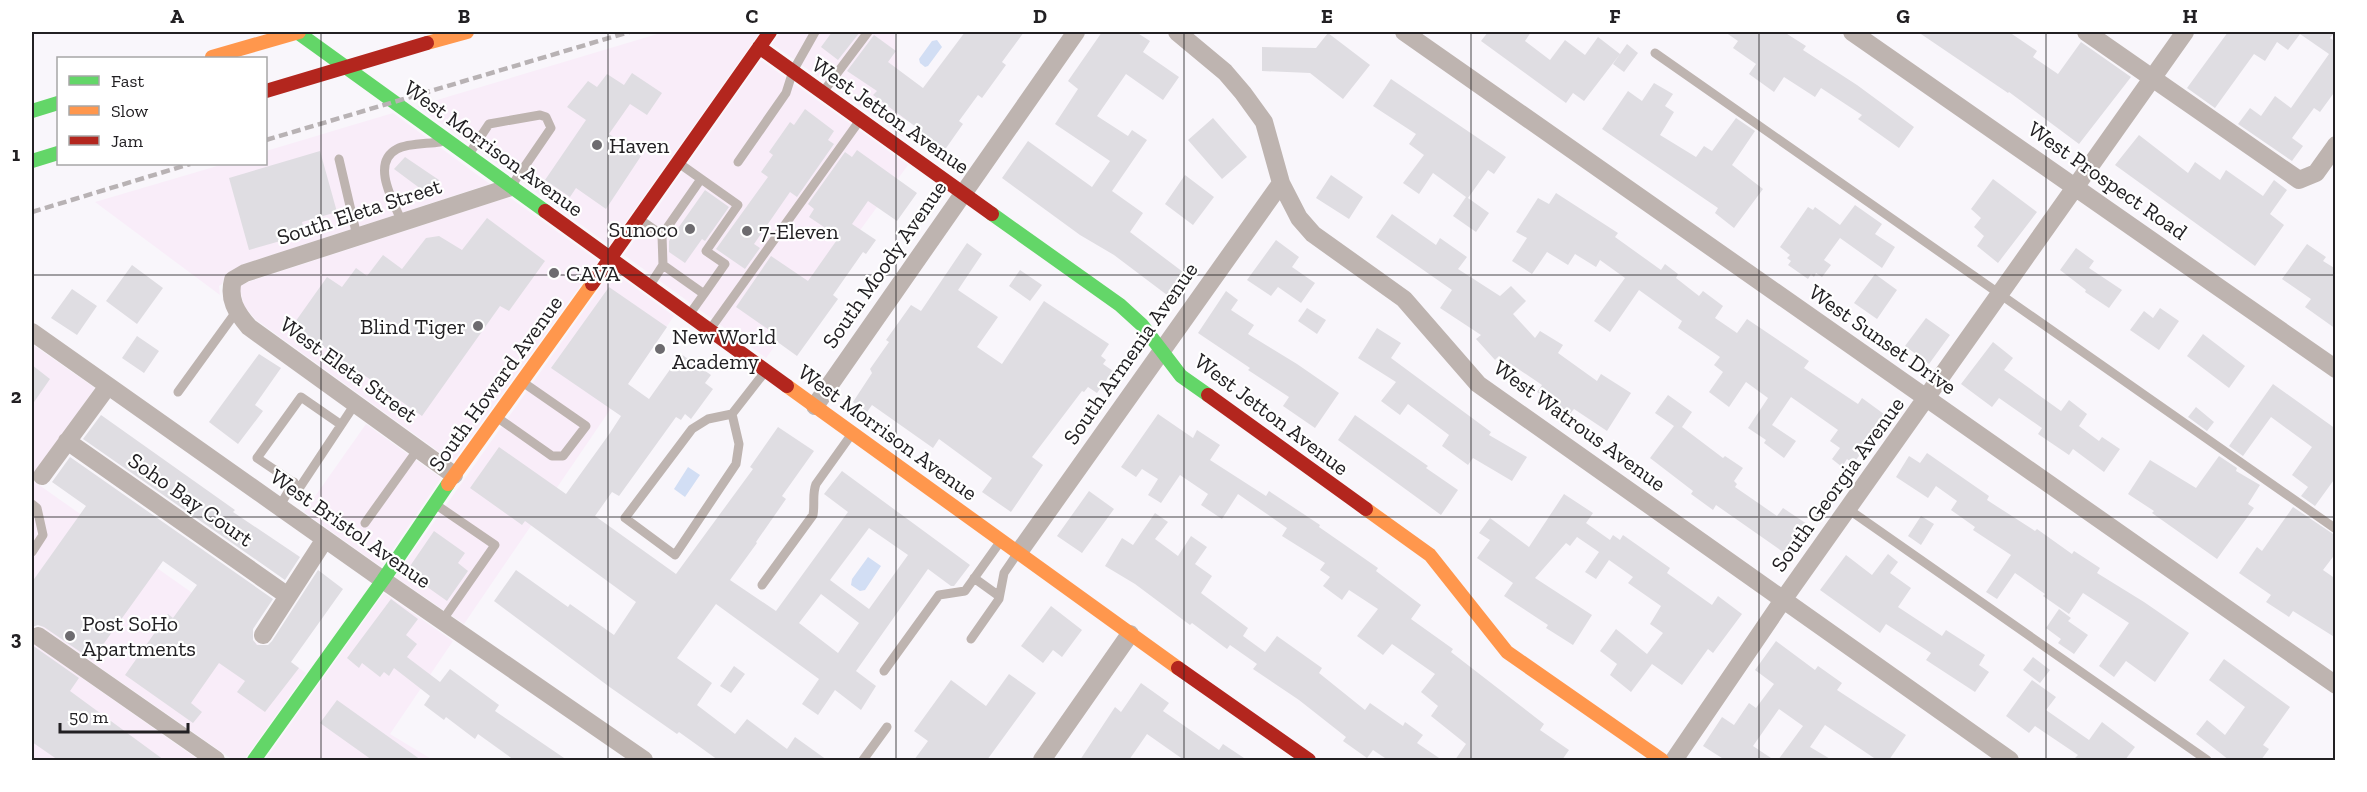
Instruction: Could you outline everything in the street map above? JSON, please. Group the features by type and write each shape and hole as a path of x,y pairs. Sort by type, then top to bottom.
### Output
{"main road":[{"path":"213,57 298,32"},
{"name":"West Morrison Avenue","path":"298,32 1130,634 1309,760"},
{"path":"267,91 467,32"},
{"name":"South Howard Avenue","path":"254,760 770,32"},
{"name":"West Jetton Avenue","path":"759,47 1120,305 1142,325 1181,376 1430,555 1507,652 1662,760"},
{"path":"32,111 57,103"},
{"path":"32,161 57,153"}],"street":[{"name":"South Moody Avenue","path":"815,406 1076,32"},
{"name":"West Watrous Avenue","path":"1177,32 1225,72 1264,122 1281,183 1299,218 1313,234 1404,299 1484,389 2010,760"},
{"name":"West Sunset Drive","path":"1404,32 2336,684"},
{"name":"West Prospect Road","path":"1852,32 2336,369"},
{"path":"2086,32 2299,180 2316,172 2336,145"},
{"name":"South Georgia Avenue","path":"1674,760 1783,600 2077,188 2185,32"},
{"name":"South Armenia Avenue","path":"1019,552 1281,183"},
{"name":"South Eleta Street","path":"230,291 233,280 245,273 511,187"},
{"name":"West Eleta Street","path":"230,291 236,312 249,327 454,475"},
{"name":"West Bristol Avenue","path":"32,332 383,580 644,760"},
{"path":"42,476 108,386"},
{"name":"Soho Bay Court","path":"68,441 288,596"},
{"path":"263,635 325,539"},
{"path":"1042,760 1130,634"},
{"path":"38,636 216,760"}],"lane":[{"path":"738,162 786,93 793,71 815,32"},
{"path":"823,92 868,32"},
{"path":"1655,53 2336,529"},
{"path":"468,155 489,124 540,115 546,117 551,128 511,187"},
{"path":"710,330 861,119"},
{"path":"402,222 383,175 386,162 398,148 448,141"},
{"path":"339,159 357,237"},
{"path":"678,162 738,205 718,226 702,248 725,264 689,315"},
{"path":"662,235 673,227 688,206 701,178"},
{"path":"639,218 662,235"},
{"path":"649,286 663,265 662,235"},
{"path":"663,265 704,294"},
{"path":"178,392 236,312"},
{"path":"732,414 739,444 736,464 675,555 625,518 692,429 708,419 732,414 766,371"},
{"path":"497,418 552,456 563,456 586,426 522,381"},
{"path":"340,424 301,397 257,458 300,487 355,404"},
{"path":"762,585 813,515 815,504 813,492 816,484 853,434"},
{"path":"365,523 418,449"},
{"path":"279,507 294,482"},
{"path":"32,504 37,508 43,535 32,552"},
{"path":"435,504 495,545 442,621"},
{"path":"1848,509 2207,760"},
{"path":"884,671 939,595 965,591 1001,539"},
{"path":"971,639 999,596 1004,573 1019,552"},
{"path":"974,578 999,596"},
{"path":"863,760 887,727"}],"shaded area":[{"path":"664,32 760,32 609,245 417,106"},
{"path":"781,32 894,32 907,140 772,44"},
{"path":"761,60 908,165 766,358 624,255"},
{"path":"393,113 490,184 244,264 229,272 224,278 219,286 220,295 95,202 221,165 267,165 267,151"},
{"path":"509,197 598,261 453,462 255,319 244,306 240,286 248,282"},
{"path":"612,271 674,316 464,624 395,577"},
{"path":"32,344 95,388 32,477"},
{"path":"366,424 441,478 381,567 304,512"},
{"path":"32,480 252,635 250,639 264,648 266,645 306,673 244,760 233,760 36,623 32,629"},
{"path":"384,593 453,641 390,734 433,760 265,760"},
{"path":"32,643 199,760 32,760"}],"water":[{"path":"937,40 942,47 925,67 919,59 932,41"},
{"path":"688,467 700,475 685,497 674,489"},
{"path":"868,557 881,566 865,590 860,591 851,585 852,579"}],"building":[{"path":"832,32 860,32 838,60 821,47"},
{"path":"965,32 1024,32 1002,62 1006,65 982,98 978,95 959,121 963,124 944,151 873,95 877,91 847,71 874,35 896,51 888,62 923,88"},
{"path":"1102,32 1136,32 1150,41 1143,52 1179,77 1163,100 1126,74 1097,116 1128,136 1132,130 1147,140 1112,191 1143,213 1130,232 1183,272 1167,295 1114,255 1080,235 1002,178 1028,141 1092,187 1110,161 1055,124 1078,89 1068,81"},
{"path":"1488,32 1531,32 1525,41 1550,60 1565,40 1585,55 1598,37 1620,54 1584,101 1573,93 1566,103 1481,41"},
{"path":"1725,32 1784,32 1806,46 1803,50 1857,85 1914,127 1899,148 1858,119 1862,115 1821,88 1815,97 1784,77 1774,92 1749,74 1756,64 1733,48 1738,41"},
{"path":"1918,32 2009,32 2037,51 2033,57 2058,74 2081,42 2131,77 2079,144 2009,92"},
{"path":"2228,32 2335,32 2330,38 2336,42 2336,90 2320,112 2314,108 2292,138 2303,146 2292,161 2238,124 2250,108 2261,116 2275,96 2291,108 2329,54 2300,34 2288,50 2277,42 2265,61 2254,54 2215,108 2187,88"},
{"path":"1328,33 1370,65 1343,99 1310,73 1262,71 1262,47 1316,48"},
{"path":"1627,44 1638,53 1624,72 1613,64"},
{"name":"Haven","path":"632,73 662,93 647,115 630,104 609,134 641,156 606,209 576,188 570,197 545,180 586,120 567,107 588,81 597,87 607,74 624,85"},
{"path":"1391,79 1506,157 1494,174 1488,170 1468,198 1489,213 1476,232 1453,216 1466,197 1433,173 1419,194 1403,183 1424,155 1409,144 1416,134 1373,106"},
{"path":"1654,83 1673,94 1665,106 1674,112 1660,135 1696,157 1704,146 1712,151 1736,118 1755,131 1732,165 1763,189 1734,228 1715,213 1718,208 1602,129 1628,91 1642,101"},
{"path":"805,109 834,131 828,140 834,144 797,197 790,192 754,244 760,248 745,269 716,249 768,177 761,172 773,155 769,152 790,122 794,125"},
{"path":"1213,118 1247,157 1222,179 1188,140"},
{"path":"2139,135 2188,173 2195,162 2220,180 2226,170 2263,196 2274,180 2287,190 2270,214 2284,225 2255,266 2115,165"},
{"path":"857,150 917,193 897,221 868,201 852,224 876,240 866,254 863,252 833,295 838,299 797,356 772,338 775,334 736,307 771,256 808,281 839,237 809,217 814,209 808,204 845,152 852,157"},
{"path":"320,151 337,212 302,222 305,234 249,250 229,178"},
{"path":"405,157 439,180 429,195 394,169"},
{"path":"1185,175 1214,197 1193,225 1165,204"},
{"path":"1331,175 1363,197 1349,219 1316,198"},
{"path":"1993,179 2037,212 1998,263 1977,246 1984,236 1974,227 1981,218 1971,209"},
{"path":"705,190 729,207 705,241 702,239 685,263 669,252 669,241"},
{"path":"1556,193 1618,233 1615,237 1661,270 1665,264 1678,274 1676,278 1699,296 1703,291 1723,306 1715,318 1737,333 1747,319 1809,361 1804,368 1858,404 1862,398 1888,417 1853,464 1847,459 1842,467 1832,459 1840,448 1830,441 1838,430 1791,397 1772,425 1796,441 1784,458 1764,443 1766,440 1748,428 1768,398 1746,382 1729,407 1709,392 1723,372 1714,365 1720,357 1678,328 1682,321 1639,290 1610,332 1594,321 1625,278 1600,260 1596,267 1575,254 1568,265 1547,252 1532,274 1512,261 1527,238 1516,232 1538,198 1549,204"},
{"path":"1855,205 1882,224 1875,234 1895,247 1882,268 1840,238 1824,260 1831,265 1822,277 1816,273 1814,277 1811,274 1808,279 1788,265 1791,261 1787,258 1790,255 1780,247 1808,207 1813,210 1815,207 1840,225"},
{"path":"1392,214 1436,245 1440,238 1467,257 1458,269 1500,296 1511,286 1526,301 1513,314 1535,338 1540,331 1563,345 1558,353 1597,381 1601,374 1631,393 1607,431 1574,409 1569,415 1537,392 1542,385 1499,356 1495,360 1476,339 1481,335 1440,308 1452,290 1376,237"},
{"path":"487,218 545,261 509,311 500,306 422,416 293,325 327,277 342,287 356,268 367,276 383,255 402,269 426,238 439,236 462,250"},
{"path":"1276,240 1299,257 1292,267 1315,283 1301,303 1278,287 1271,296 1247,280"},
{"path":"967,243 982,254 958,290 998,317 977,347 1002,364 1044,301 1109,344 1101,356 1106,360 1103,364 1113,371 1097,393 1088,387 1084,392 1082,391 1032,457 1043,465 1011,512 982,492 992,478 939,439 933,448 872,405 867,412 853,402 872,373 870,369 889,342 886,340 911,305 921,311"},
{"path":"2307,244 2326,257 2323,261 2336,269 2336,329 2305,307 2311,299 2282,279"},
{"path":"2076,248 2094,261 2089,268 2122,290 2109,308 2085,292 2086,290 2060,270"},
{"path":"132,265 163,288 137,324 106,301"},
{"path":"1020,270 1042,285 1030,301 1009,286"},
{"path":"1875,274 1897,290 1877,319 1854,303"},
{"path":"609,287 667,327 628,384 649,399 681,354 711,375 705,383 713,389 691,419 685,414 681,420 676,417 619,496 612,492 595,516 676,574 753,469 750,467 778,427 814,451 782,496 786,499 730,580 776,611 848,512 824,494 842,471 970,565 954,586 928,569 856,671 876,686 861,710 835,690 818,715 802,704 819,679 716,604 677,658 712,683 697,705 735,734 747,719 787,749 795,737 827,760 718,760 611,688 494,601 516,570 568,607 570,604 614,635 636,602 525,521 522,525 470,488 499,447 566,494 610,433 621,416 551,368","holes":["869,528 908,555 869,609 830,580","821,594 859,623 838,653 799,623"]},
{"path":"72,289 97,306 77,335 51,318"},
{"path":"1226,291 1238,300 1231,310 1254,325 1248,334 1339,393 1315,428 1283,406 1289,397 1198,333"},
{"path":"1307,308 1326,320 1317,334 1298,321"},
{"path":"2160,308 2179,321 2159,350 2130,330 2144,311 2153,318"},
{"path":"1926,318 1950,335 1929,364 1905,346"},
{"path":"1377,328 1401,343 1391,358 1491,432 1489,435 1527,457 1512,481 1473,458 1468,465 1442,446 1449,435 1408,404 1400,415 1381,401 1396,382 1358,358"},
{"path":"2203,334 2245,366 2229,388 2187,356"},
{"path":"137,336 159,351 144,373 122,358"},
{"path":"1993,342 2013,358 2004,370 2061,411 2069,400 2087,414 2079,426 2099,441 2102,437 2120,449 2104,472 2073,449 2069,455 2038,434 2042,428 1999,398 1992,407 1961,384"},
{"path":"259,354 281,368 255,405 263,411 238,444 209,422"},
{"path":"32,365 50,379 32,405"},
{"path":"2273,384 2336,429 2336,477 2315,506 2301,496 2308,487 2292,475 2312,447 2271,417 2243,456 2229,446"},
{"path":"1668,395 1692,412 1682,427 1723,458 1725,456 1743,468 1734,481 1737,484 1735,487 1777,516 1783,508 1807,524 1786,554 1716,505 1713,510 1691,494 1693,491 1650,458 1674,426 1655,413"},
{"path":"2196,407 2214,422 2207,431 2188,417"},
{"path":"1158,414 1193,438 1197,430 1220,445 1210,460 1266,496 1269,491 1378,568 1376,571 1421,605 1411,619 1453,649 1451,652 1544,724 1540,730 1569,750 1562,760 1455,760 1466,744 1431,716 1438,706 1421,692 1435,674 1392,644 1383,655 1357,636 1378,609 1349,590 1342,600 1323,586 1330,577 1320,570 1325,563 1282,536 1287,528 1238,494 1222,519 1201,505 1208,494 1180,475 1161,503 1148,495 1158,479 1142,469 1136,477 1121,467"},
{"path":"101,415 235,510 233,512 300,557 285,580 83,439"},
{"path":"1355,415 1458,490 1441,515 1338,440"},
{"path":"1927,453 1989,496 1987,500 2035,531 2037,529 2072,554 2074,551 2100,568 2097,573 2189,633 2155,682 2126,661 2114,677 2099,666 2129,623 2083,593 2069,614 2015,573 1997,599 1986,592 2011,555 1973,530 1975,527 1951,510 1957,501 1936,486 1928,498 1896,477 1909,456 1920,463"},
{"path":"2219,456 2237,468 2236,471 2260,485 2248,504 2254,508 2217,559 2128,494 2150,460 2196,488"},
{"path":"70,457 273,599 253,629 253,640 257,645 268,645 272,641 318,570 343,589 291,662 299,668 265,712 237,692 245,681 219,663 191,703 202,712 193,723 125,675 168,614 173,618 197,585 163,561 92,660 44,627 38,625 32,627 32,582 86,506 52,482"},
{"path":"1089,491 1114,509 1082,553 1057,536"},
{"path":"1564,494 1593,513 1586,523 1610,540 1613,535 1620,540 1623,535 1670,568 1667,573 1712,605 1718,596 1742,614 1713,653 1708,649 1682,685 1652,664 1631,692 1610,675 1617,664 1600,651 1616,629 1647,654 1663,633 1650,624 1661,606 1628,583 1633,577 1609,560 1596,579 1585,572 1599,552 1577,537 1570,546 1566,543 1535,578 1592,615 1573,645 1546,628 1548,625 1504,596 1513,583 1477,558 1490,540 1479,533 1490,518 1529,547"},
{"path":"2293,507 2336,536 2336,553 2323,570 2336,579 2336,638 2293,611 2289,617 2266,602 2271,595 2239,573 2257,547 2262,551"},
{"path":"1155,513 1168,522 1155,539 1178,556 1191,536 1207,547 1195,564 1212,576 1201,593 1248,628 1243,636 1265,652 1277,636 1322,668 1319,673 1365,710 1370,703 1403,726 1405,722 1423,735 1417,743 1442,760 1388,760 1373,750 1367,758 1343,741 1346,737 1299,700 1253,669 1257,664 1230,645 1227,649 1135,584 1105,566 1122,538 1133,545"},
{"path":"1921,516 1934,524 1921,545 1908,536"},
{"path":"434,531 465,553 458,563 468,571 447,601 406,572"},
{"path":"1888,554 1898,562 1890,573 1911,588 1898,607 1942,636 1946,630 1985,655 1979,665 1989,672 1975,692 1926,660 1931,653 1886,624 1880,633 1820,590 1846,555 1872,575"},
{"path":"391,599 418,619 406,635 417,644 407,657 440,682 450,669 499,705 495,711 567,760 514,760 478,734 475,739 446,717 444,720 424,705 430,696 394,668 389,676 384,672 380,677 362,663 359,668 347,658"},
{"path":"1051,606 1082,630 1062,657 1053,650 1043,663 1021,646"},
{"path":"2059,609 2071,618 2068,621 2088,635 2074,654 2058,643 2061,639 2046,628"},
{"path":"1776,641 1815,670 1818,666 1842,683 1837,690 1906,735 1889,760 1877,760 1825,725 1810,747 1832,760 1778,760 1803,726 1779,709 1753,746 1774,760 1725,760 1703,746 1722,717 1734,725 1749,703 1756,708 1774,684 1755,670"},
{"path":"32,645 79,678 70,691 164,760 58,760 32,742"},
{"path":"2033,657 2050,670 2040,683 2023,670"},
{"path":"2224,659 2290,707 2263,745 2269,749 2261,760 2229,760 2196,734 2207,720 2225,735 2245,707 2209,680"},
{"path":"734,666 745,674 731,693 720,686"},
{"path":"1009,674 1036,693 987,760 914,760 928,741 914,731 951,680 986,706"},
{"path":"2032,680 2056,697 2046,710 2089,740 2102,722 2135,747 2125,760 2073,760 2078,755 2035,726 2029,733 2006,716"},
{"path":"1141,683 1169,703 1163,711 1219,750 1223,744 1247,760 1184,760 1147,734 1129,760 1080,760 1115,707 1121,712"},
{"path":"337,700 421,760 372,760 320,723"}],"railway":[{"path":"267,140 629,32"},
{"path":"32,212 187,165"}],"traffic: fast":[{"path":"297,32 545,211"},
{"path":"32,111 57,103"},
{"path":"32,161 57,153"},
{"path":"992,214 1120,305 1142,325 1181,376 1208,395"},
{"path":"254,760 383,580 448,484"}],"traffic: slow":[{"path":"212,57 299,32"},
{"path":"427,43 467,32"},
{"path":"448,484 592,284"},
{"path":"787,386 1178,668"},
{"path":"1366,509 1430,555 1507,652 1662,760"}],"traffic: jam":[{"path":"592,284 770,32"},
{"path":"267,91 427,43"},
{"path":"759,47 992,214"},
{"path":"545,211 787,386"},
{"path":"1208,395 1366,509"},
{"path":"1178,668 1309,760"}],"place":[{"name":"Haven","path":"597,145"},
{"name":"Sunoco","path":"690,229"},
{"name":"7-Eleven","path":"747,231"},
{"name":"CAVA","path":"554,273"},
{"name":"Blind Tiger","path":"478,326"},
{"name":"New World Academy","path":"660,349"},
{"name":"Post SoHo Apartments","path":"70,636"}]}
